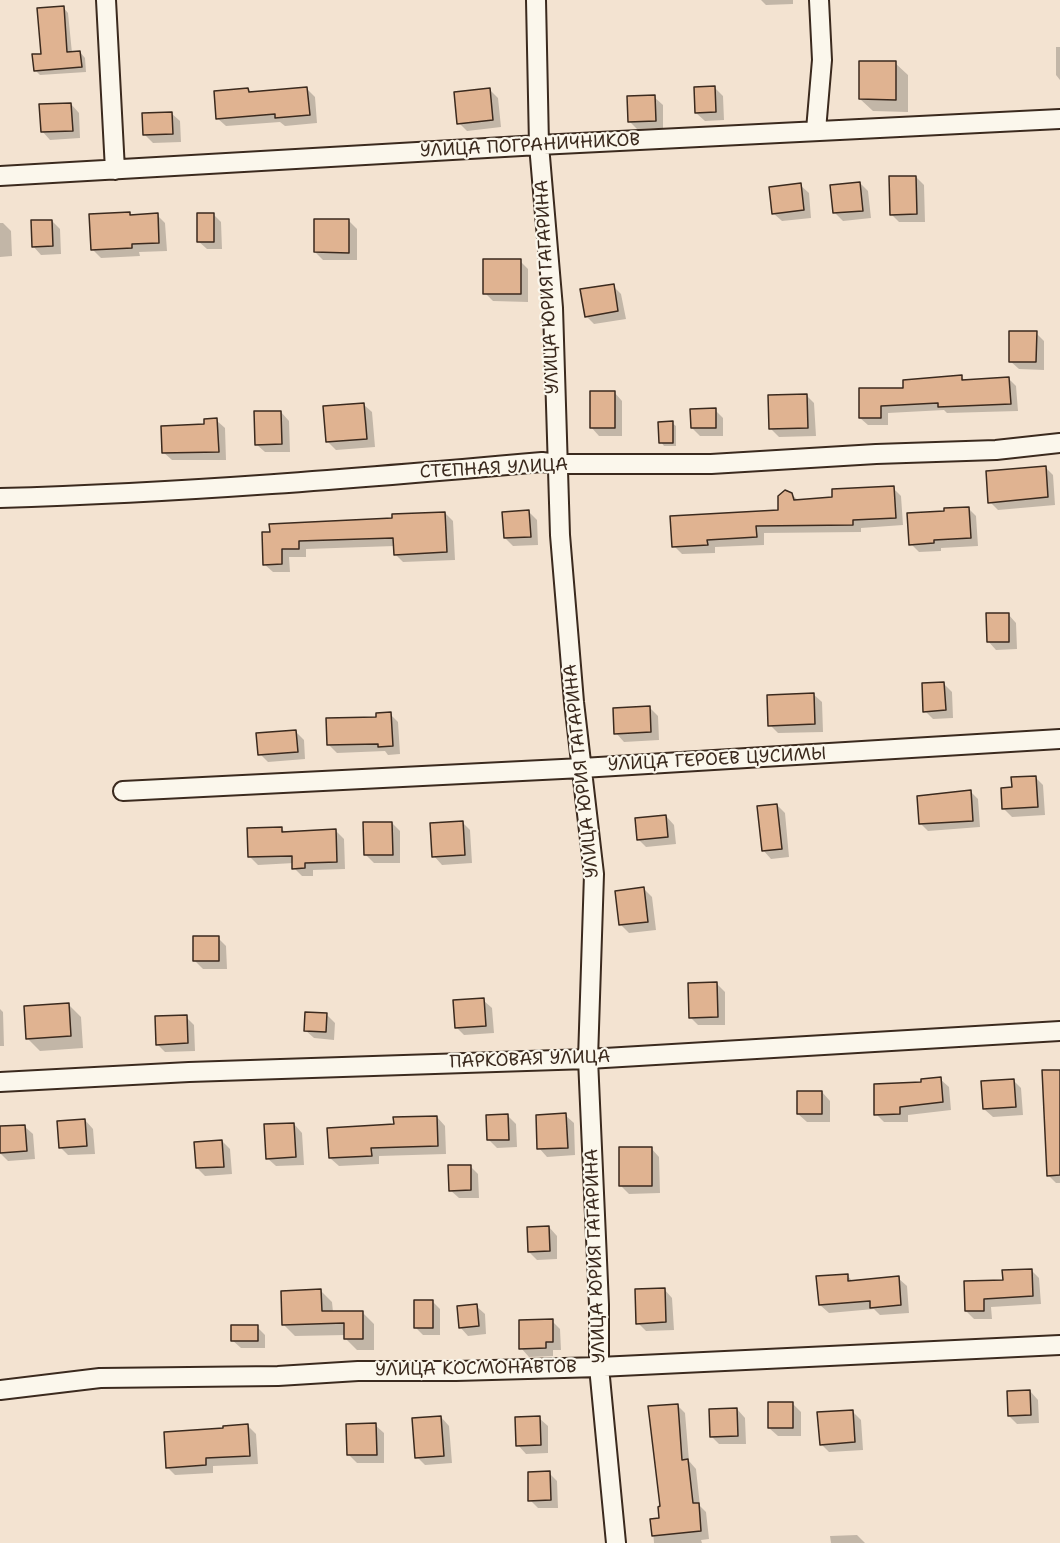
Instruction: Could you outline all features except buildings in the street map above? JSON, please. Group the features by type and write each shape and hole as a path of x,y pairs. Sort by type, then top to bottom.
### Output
{"street":[{"path":"105,0 115,170"},
{"name":"УЛИЦА ЮРИЯ ГАГАРИНА","path":"536,0 539,145 553,309 556,464 574,702 594,874 588,1059 599,1305 599,1367 616,1543"},
{"path":"816,130 822,60 819,0"},
{"name":"УЛИЦА ПОГРАНИЧНИКОВ","path":"0,176 1060,118"},
{"name":"СТЕПНАЯ УЛИЦА","path":"0,498 70,496 328,480 542,462 556,464 711,464 876,454 996,450 1060,442"},
{"name":"УЛИЦА ГЕРОЕВ ЦУСИМЫ","path":"123,791 582,768 1060,739"},
{"name":"ПАРКОВАЯ УЛИЦА","path":"0,1082 189,1072 588,1059 1060,1031"},
{"name":"УЛИЦА КОСМОНАВТОВ","path":"0,1390 100,1378 278,1376 358,1371 599,1367 1060,1345"}]}
